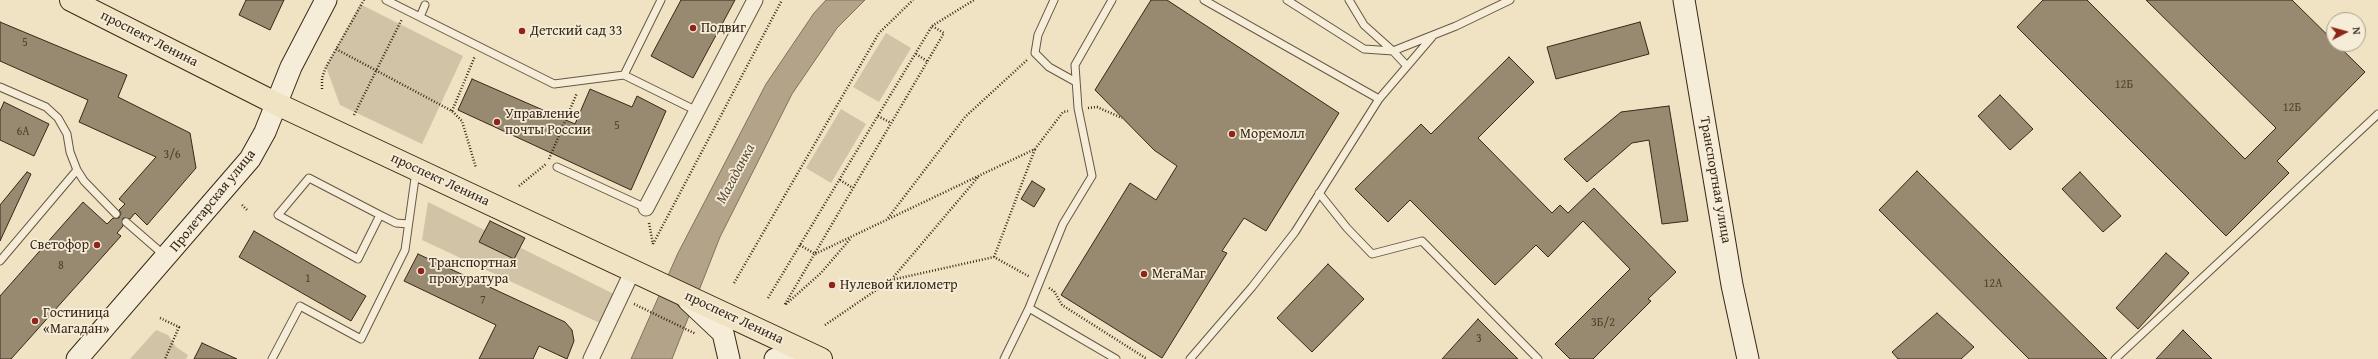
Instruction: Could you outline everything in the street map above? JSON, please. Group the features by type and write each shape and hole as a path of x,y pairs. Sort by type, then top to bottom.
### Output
{"main road":[{"name":"проспект Ленина","path":"71,0 276,104 680,292 720,320 817,357"}],"street":[{"name":"Пролетарская улица","path":"77,359 250,159 266,132 291,67 326,0"},
{"path":"646,208 754,0"},
{"name":"Транспортная улица","path":"1684,0 1732,285 1748,359"},
{"path":"591,359 637,272"},
{"path":"720,320 726,339 729,359"},
{"path":"775,359 792,355 817,357"}],"lane":[{"path":"386,0 554,84 624,75 697,111"},
{"path":"624,75 661,0"},
{"path":"1054,0 1038,35 1034,53 1049,67 1076,82"},
{"path":"1004,359 1029,308 1063,224 1092,176 1078,108 1075,65 1112,0"},
{"path":"1204,0 1379,99"},
{"path":"1287,0 1364,49 1393,51 1432,36 1510,0"},
{"path":"1348,0 1364,24 1407,66"},
{"path":"420,17 425,5"},
{"path":"1190,359 1252,287 1295,232 1379,99 1432,36"},
{"path":"0,87 46,107 58,118 67,134 70,152 77,170 84,181 116,214"},
{"path":"2115,359 2378,114"},
{"path":"557,167 646,208"},
{"path":"272,359 300,306 361,339 404,250 416,169"},
{"path":"0,261 77,170"},
{"path":"380,214 358,259 278,215 309,178 380,214 396,224 408,224"},
{"path":"1319,193 1347,228 1372,254 1422,241 1538,359"},
{"path":"126,222 166,257"},
{"path":"1029,308 1116,359"}],"path":[{"path":"322,89 322,78 336,49 364,0"},
{"path":"646,208 653,244 782,0"},
{"path":"734,282 878,33 912,0"},
{"path":"768,298 932,26 974,0"},
{"path":"354,115 406,10"},
{"path":"852,236 821,273 784,306 944,33 932,26"},
{"path":"452,111 479,46"},
{"path":"336,49 452,111 462,121 476,168"},
{"path":"888,219 965,117 1034,53"},
{"path":"916,54 928,61"},
{"path":"518,186 548,163 582,80"},
{"path":"994,257 1035,148 1063,112 1078,108 1097,107 1122,118"},
{"path":"878,116 891,123"},
{"path":"814,254 1035,148"},
{"path":"548,163 557,167"},
{"path":"825,324 891,280 980,175"},
{"path":"840,180 853,188"},
{"path":"242,205 247,210"},
{"path":"800,245 814,254"},
{"path":"628,302 699,336"},
{"path":"160,318 179,327 165,359"}],"shaded area":[{"path":"360,4 463,56 422,144 340,105 326,67"},
{"path":"886,33 911,48 879,102 853,87"},
{"path":"841,109 866,124 831,183 806,168"},
{"path":"428,202 620,297 606,326 422,240"},
{"path":"156,330 168,335 176,347 188,355 186,359 130,359"}],"water":[{"name":"Магаданка","path":"826,0 865,0 837,28 792,94 720,237 672,359 631,359 678,253 766,84 814,13"}],"building":[{"path":"246,0 284,0 270,30 239,15"},
{"name":"Подвиг","path":"681,0 735,0 693,78 651,56"},
{"name":"Моремолл","path":"1151,0 1167,0 1339,113 1266,231 1244,218 1222,251 1227,253 1162,358 1061,295 1130,183 1156,200 1177,166 1154,150 1095,90"},
{"path":"2043,0 2087,0 2245,159 2276,128 2146,0 2292,0 2326,34 2326,52 2345,52 2365,72 2277,161 2289,173 2226,236 2017,27"},
{"path":"0,22 127,75 118,97 190,133 196,168 147,225 135,213 130,219 123,218 123,226 117,233 121,236 11,359 0,359 0,296 83,202 107,224 113,218 119,218 121,213 119,210 125,204 119,199 156,157 79,122 88,100 0,61"},
{"path":"1640,22 1649,54 1556,79 1547,47"},
{"path":"1509,57 1534,82 1478,138 1552,213 1560,205 1568,213 1594,188 1676,272 1648,299 1651,301 1593,359 1570,359 1555,344 1630,269 1583,221 1548,257 1536,245 1495,285 1410,200 1388,222 1355,189 1421,124 1431,134"},
{"path":"472,79 575,124 590,89 632,107 637,96 666,111 631,190 458,110"},
{"path":"2000,95 2033,129 2010,150 1978,116"},
{"path":"4,102 49,124 34,156 0,140 0,111"},
{"path":"1669,106 1688,221 1662,224 1649,140 1632,143 1587,182 1564,159 1621,112"},
{"path":"1917,171 2107,359 2029,359 1879,210"},
{"path":"27,172 31,174 0,241 0,205"},
{"path":"2080,172 2121,216 2103,232 2062,189"},
{"path":"1032,181 1045,189 1034,207 1021,199"},
{"path":"490,221 525,238 514,259 479,242"},
{"path":"254,231 366,296 351,321 239,257"},
{"path":"2166,253 2189,273 2138,329 2116,308"},
{"path":"418,254 565,322 572,330 574,341 567,359 539,346 533,359 479,359 496,325 404,281"},
{"path":"1328,264 1364,299 1312,352 1277,318"},
{"path":"1937,313 1974,347 1961,359 1898,359 1892,352"},
{"path":"1478,319 1518,359 1442,359"},
{"path":"2183,330 2212,359 2156,359"},
{"path":"202,343 237,359 194,359"}],"place":[{"name":"Подвиг","path":"693,28"},
{"name":"Детский сад 33","path":"522,31"},
{"name":"Управление почты России","path":"497,122"},
{"name":"Моремолл","path":"1232,134"},
{"name":"Светофор","path":"97,245"},
{"name":"Транспортная прокуратура","path":"421,271"},
{"name":"МегаМаг","path":"1144,274"},
{"name":"Нулевой километр","path":"832,285"},
{"name":"Гостиница «Магадан»","path":"35,321"}]}
